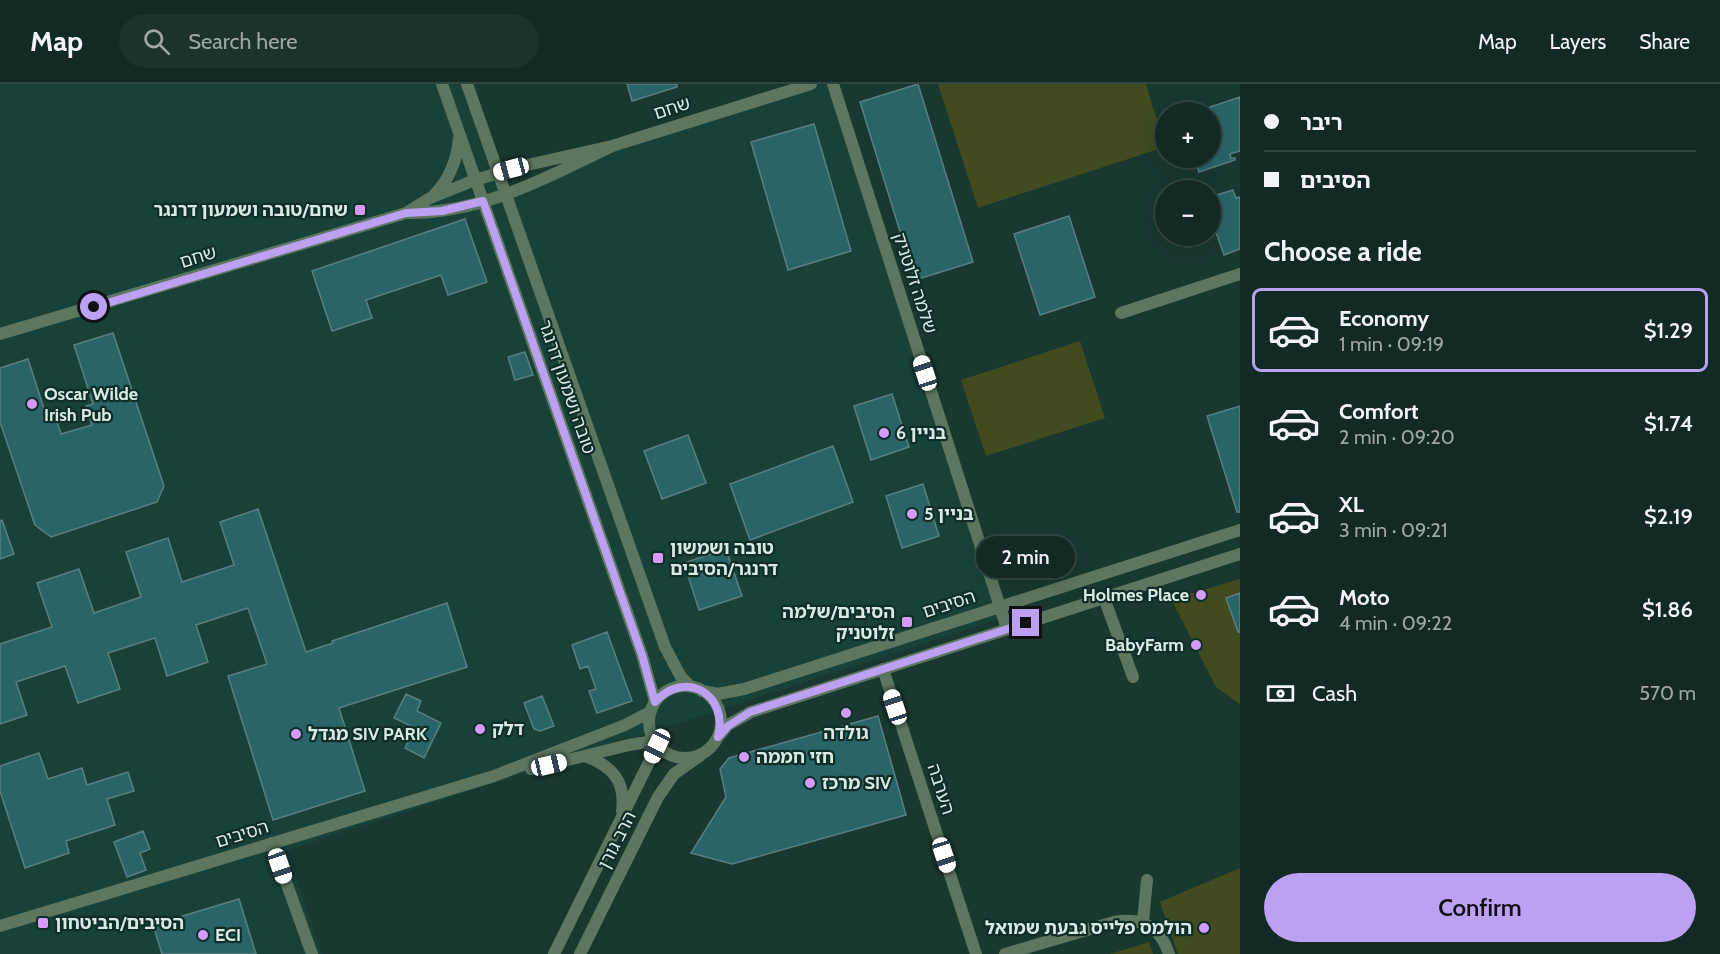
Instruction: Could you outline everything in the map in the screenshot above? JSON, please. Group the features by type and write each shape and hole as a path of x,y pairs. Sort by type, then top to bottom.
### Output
{"street":[{"name":"טובה ושמעון דרנגר","path":"442,84 642,655 652,707"},
{"name":"טובה ושמעון דרנגר","path":"467,84 665,647 681,677 696,689"},
{"name":"שחם","path":"406,213 430,198 475,180 612,146 811,84"},
{"name":"שלמה זלוטניק","path":"833,84 1007,629"},
{"path":"430,198 444,183 455,163 459,134"},
{"name":"שחם","path":"0,334 406,213 442,211 506,194 545,180 612,146"},
{"path":"1120,313 1240,274"},
{"name":"הסיבים","path":"696,689 718,694 744,690 1240,530"},
{"path":"718,737 721,726 717,706 710,697 696,689 670,689 652,707 648,722 655,743 666,754 678,758 690,758 701,755 714,744 728,726 750,712 1240,554"},
{"path":"1104,598 1133,676"},
{"name":"הערבה","path":"883,669 976,954"},
{"name":"הסיבים","path":"494,776 625,725 652,707"},
{"name":"הסיבים","path":"0,926 494,776 629,745 655,743"},
{"name":"הרב גורן","path":"554,954 621,819 655,743"},
{"name":"הרב גורן","path":"580,954 658,797 674,774 701,755"},
{"path":"584,756 607,767 620,784 623,802 621,819"},
{"path":"272,843 312,954"},
{"path":"1143,921 1147,880"},
{"path":"1005,954 1130,919 1143,921 1152,928 1162,939 1169,954"}],"shaded area":[{"path":"0,84 467,84 501,189 813,84 833,84 1003,618 288,850 322,954 0,954"},
{"path":"938,84 1146,84 1155,114 1155,150 978,208"},
{"path":"1080,341 1105,418 986,456 961,380"},
{"path":"1240,579 1240,704 1216,687 1171,599"},
{"name":"הולמס פלייס גבעת שמואל","path":"1240,868 1240,954 1178,954 1160,902"},
{"path":"1149,942 1153,954 1110,954"}],"building":[{"path":"627,84 677,84 677,87 632,101"},
{"path":"918,84 973,262 915,280 860,102"},
{"path":"1240,97 1240,151 1230,154 1235,160 1221,165 1221,103"},
{"path":"814,124 851,251 788,270 751,142"},
{"path":"1198,168 1211,168 1199,172"},
{"path":"1233,190 1236,198 1240,197 1240,249 1224,255 1221,246 1221,194"},
{"path":"1069,216 1095,297 1040,315 1014,234"},
{"path":"465,219 487,282 448,295 441,275 366,300 372,318 332,331 312,271"},
{"path":"113,333 164,486 157,502 51,537 35,525 0,422 0,368 28,359 47,418 55,416 61,434 92,425 86,406 93,404 74,345"},
{"path":"525,352 533,375 515,380 508,357"},
{"name":"בניין 6","path":"892,394 909,447 871,460 854,406"},
{"path":"1240,406 1240,512 1237,512 1207,416"},
{"path":"688,435 706,483 662,499 644,451"},
{"path":"833,446 853,502 750,540 730,484"},
{"name":"בניין 5","path":"923,484 939,536 902,548 886,496"},
{"path":"258,509 306,652 333,643 332,641 447,603 467,667 339,708 365,791 273,820 228,676 267,664 248,608 196,625 208,662 167,676 155,638 108,653 120,689 78,703 65,666 16,682 27,715 0,724 0,644 52,627 37,583 79,569 94,613 141,597 126,552 168,538 182,582 234,565 220,522"},
{"path":"2,520 14,554 0,559 0,521"},
{"path":"726,549 742,596 699,610 684,563"},
{"path":"1240,593 1240,632 1238,632 1226,598"},
{"path":"607,632 632,701 597,713 589,691 596,689 588,666 580,669 572,645"},
{"path":"406,694 421,701 417,711 441,723 424,758 405,748 415,728 394,718"},
{"path":"542,696 554,726 540,731 534,729 524,703"},
{"name":"מרכז SIV","path":"878,716 906,815 732,864 691,853 726,797 720,769 729,758"},
{"path":"39,753 48,779 82,768 87,785 128,772 134,791 107,799 115,825 66,841 69,853 25,868 0,791 0,766"},
{"path":"143,831 150,849 140,853 146,870 127,877 114,842"},
{"name":"ECI","path":"239,899 256,954 162,954 153,925"}],"place":[{"name":"שחם/טובה ושמעון דרנגר","path":"360,210"},
{"name":"Oscar Wilde Irish Pub","path":"32,404"},
{"name":"בניין 6","path":"884,433"},
{"name":"בניין 5","path":"912,514"},
{"name":"טובה ושמשון דרנגר/הסיבים","path":"658,558"},
{"name":"Holmes Place","path":"1201,595"},
{"name":"הסיבים/שלמה זלוטניק","path":"907,622"},
{"name":"BabyFarm","path":"1196,645"},
{"name":"גולדה","path":"846,713"},
{"name":"דלק","path":"480,729"},
{"name":"מגדל SIV PARK","path":"296,734"},
{"name":"חזי חממה","path":"744,757"},
{"name":"מרכז SIV","path":"810,783"},
{"name":"הסיבים/הביטחון","path":"43,923"},
{"name":"הולמס פלייס גבעת שמואל","path":"1204,928"},
{"name":"ECI","path":"203,935"}],"route":[{"path":"94,307 406,213 442,211 483,201 642,655 655,702 670,689 691,687 702,691 717,706 721,726 718,737 728,726 750,712 1026,623"}]}
